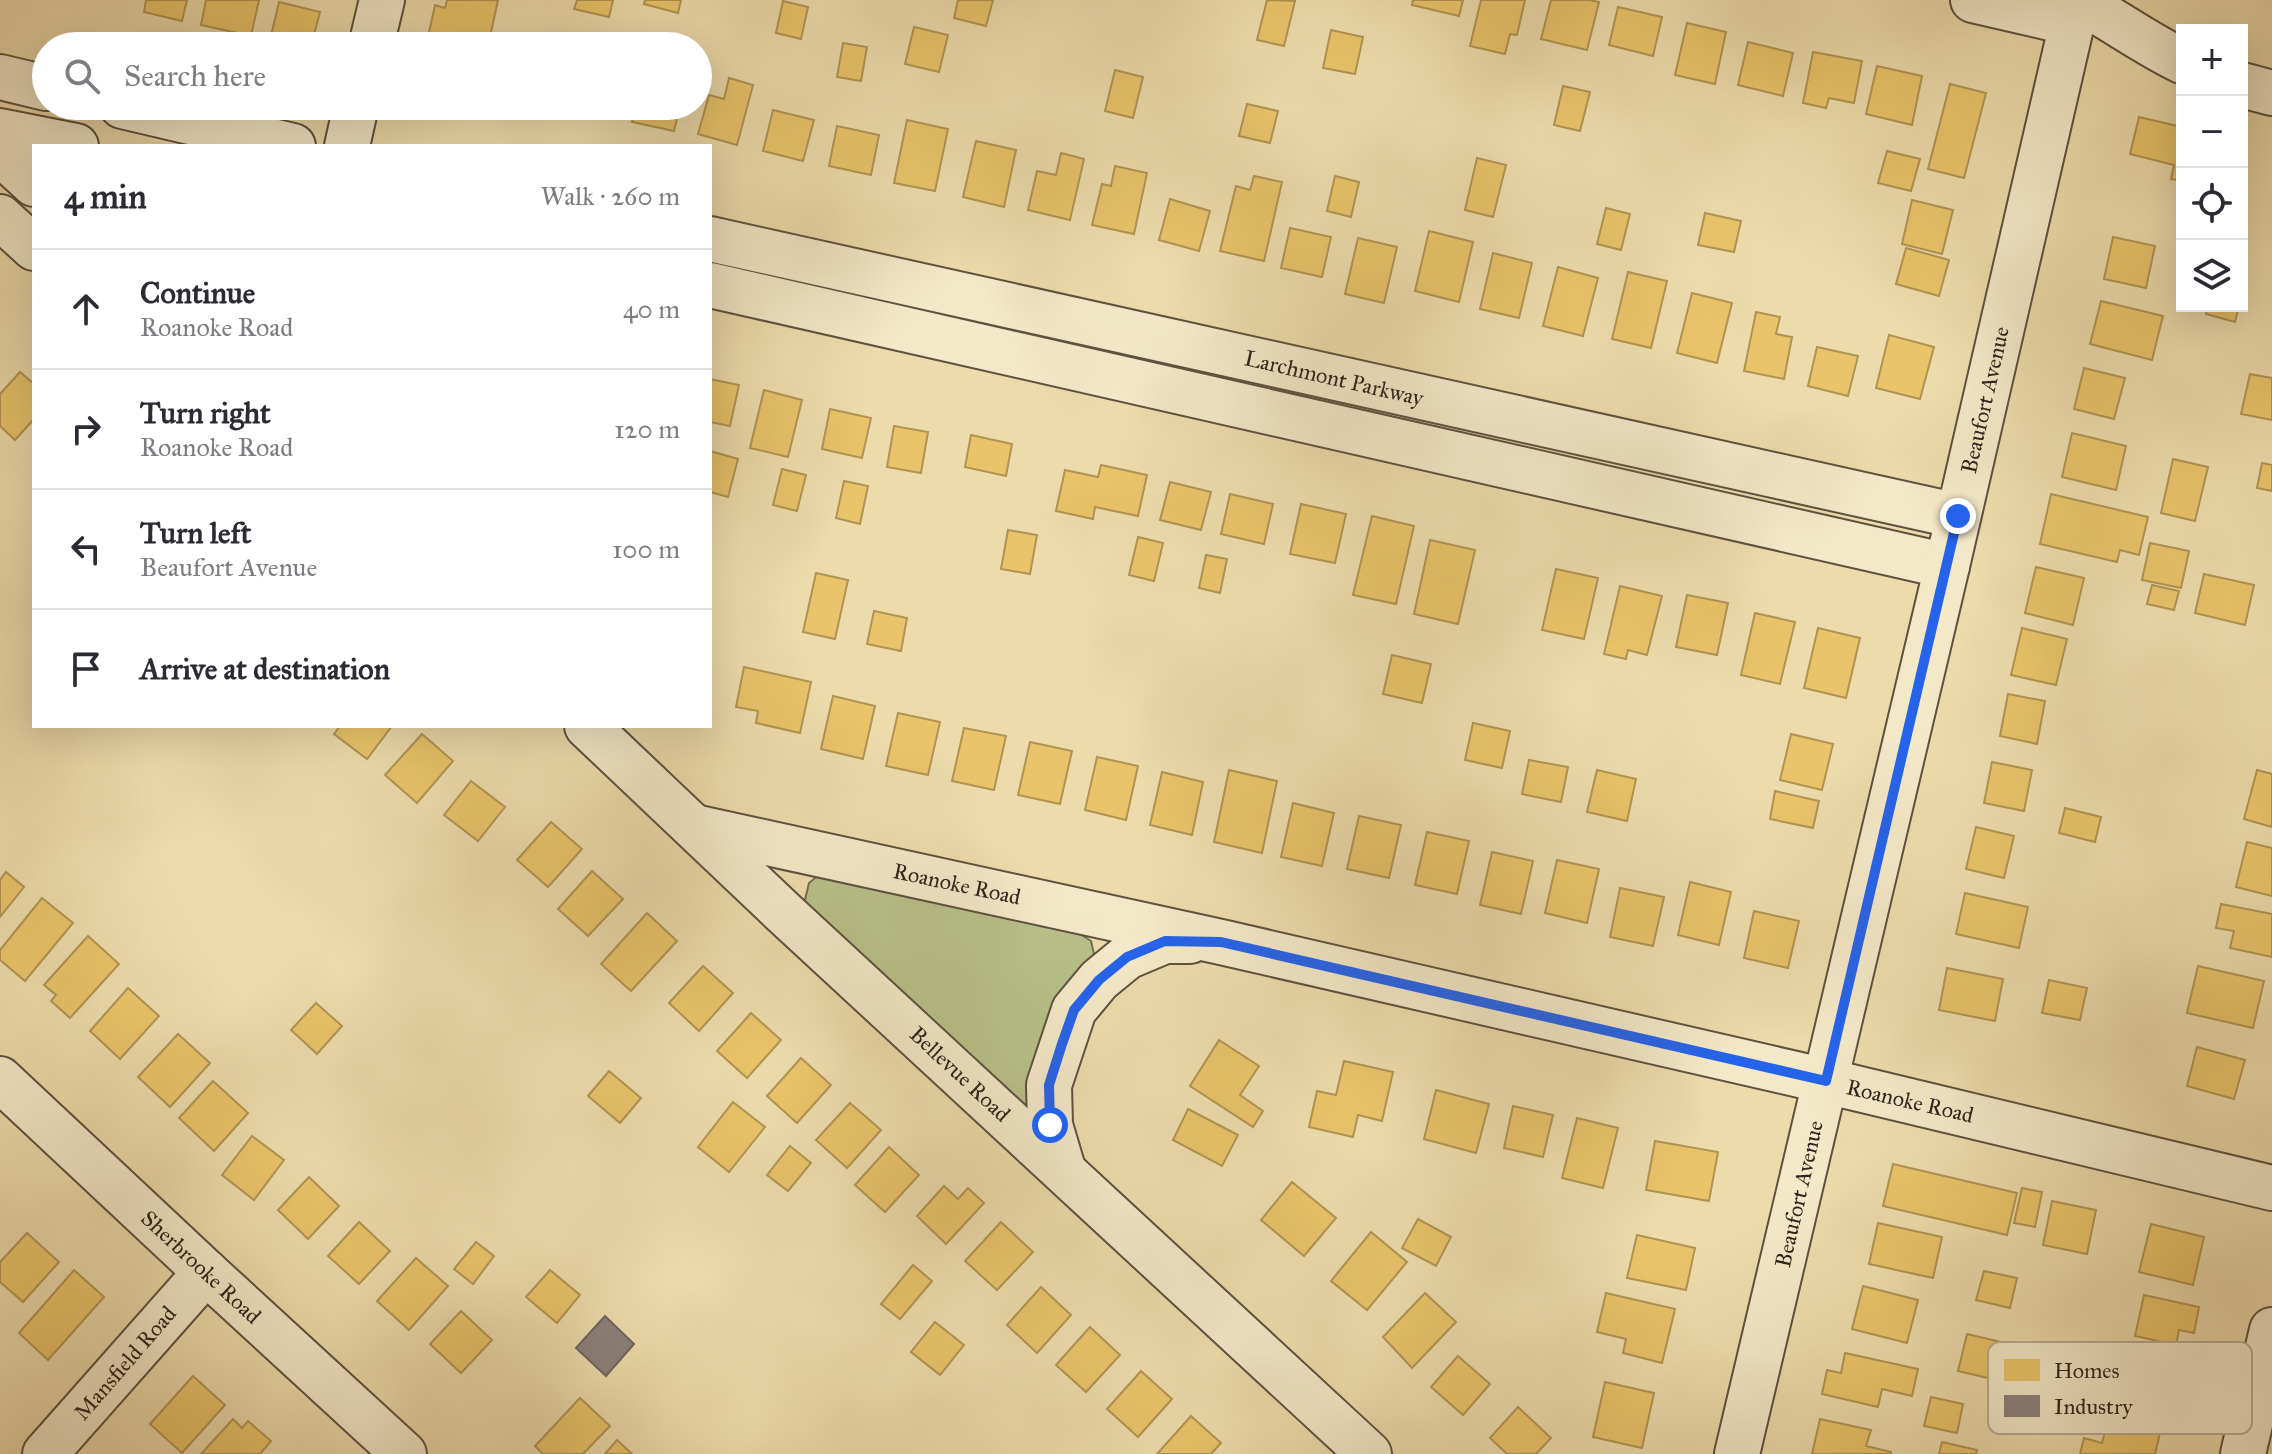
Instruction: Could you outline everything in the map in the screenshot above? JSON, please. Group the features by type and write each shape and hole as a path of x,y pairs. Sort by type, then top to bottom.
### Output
{"street":[{"path":"374,32 382,0"},
{"path":"1973,0 2077,8 2114,20 2153,47 2176,58"},
{"name":"Beaufort Avenue","path":"1737,1454 2077,8"},
{"path":"0,77 32,85"},
{"path":"2248,87 2272,93"},
{"path":"182,120 284,144"},
{"path":"347,144 353,120"},
{"path":"0,131 66,144"},
{"path":"0,153 32,182"},
{"path":"0,217 32,246"},
{"name":"Larchmont Parkway","path":"712,239 1958,516"},
{"path":"712,285 1947,566"},
{"name":"Bellevue Road","path":"589,728 1369,1454"},
{"name":"Roanoke Road","path":"694,827 1221,942 1826,1081 2272,1188"},
{"name":"Roanoke Road","path":"1063,1169 1050,1125 1049,1085 1074,1010 1099,980 1127,957 1165,941 1221,942"},
{"name":"Sherbrooke Road","path":"0,1079 404,1454"},
{"name":"Mansfield Road","path":"45,1454 206,1272"},
{"path":"2252,1416 2272,1330"},
{"path":"2243,1454 2248,1434"}],"green space":[{"path":"820,874 1077,932 1091,941 1094,954 1091,970 1026,1119 804,904 809,883"}],"building: Homes":[{"path":"146,0 187,0 182,21 144,12"},
{"path":"206,0 259,0 252,32 233,32 201,25"},
{"path":"447,0 498,0 491,32 429,32 435,5 445,8"},
{"path":"577,0 613,0 609,17 574,9"},
{"path":"645,0 681,0 678,13 644,4"},
{"path":"958,0 993,0 986,26 954,18"},
{"path":"1267,0 1295,1 1284,46 1257,40"},
{"path":"1413,0 1463,0 1459,16 1412,5"},
{"path":"1481,0 1525,0 1517,35 1510,34 1505,54 1470,46"},
{"path":"1551,0 1599,2 1587,50 1541,39"},
{"path":"783,1 808,7 801,39 776,33"},
{"path":"279,2 320,12 315,32 272,32"},
{"path":"1618,7 1662,17 1653,56 1609,45"},
{"path":"1687,23 1726,32 1715,84 1675,75"},
{"path":"914,27 948,35 939,72 905,64"},
{"path":"1331,30 1363,37 1355,74 1323,68"},
{"path":"1748,42 1793,53 1783,96 1738,85"},
{"path":"843,43 867,47 861,81 837,77"},
{"path":"1813,52 1862,61 1854,103 1829,98 1826,108 1803,103"},
{"path":"1877,66 1922,76 1912,125 1866,114"},
{"path":"1115,70 1143,77 1133,118 1105,111"},
{"path":"729,78 753,85 737,145 698,134 702,120 712,120 712,96 724,99"},
{"path":"1950,84 1986,93 1964,178 1928,169"},
{"path":"1563,86 1590,92 1580,131 1554,125"},
{"path":"1247,104 1278,111 1270,143 1239,136"},
{"path":"773,110 814,120 803,161 763,151"},
{"path":"2139,117 2176,126 2176,180 2171,179 2174,165 2130,154"},
{"path":"632,120 677,120 674,131"},
{"path":"907,120 948,129 935,191 894,183"},
{"path":"837,126 879,135 871,175 829,166"},
{"path":"976,141 1016,150 1004,207 963,197"},
{"path":"1887,151 1920,159 1911,191 1878,183"},
{"path":"1061,153 1084,159 1070,220 1028,210 1037,171 1056,175"},
{"path":"1477,158 1506,165 1493,217 1465,210"},
{"path":"1115,166 1147,173 1134,234 1092,225 1102,184 1111,186"},
{"path":"1254,176 1282,182 1264,261 1220,251 1236,186 1250,190"},
{"path":"1335,176 1359,182 1351,217 1327,211"},
{"path":"1170,199 1210,211 1199,251 1159,240"},
{"path":"1912,200 1953,210 1942,254 1902,244"},
{"path":"1606,208 1630,214 1621,250 1597,244"},
{"path":"1705,213 1741,221 1734,252 1698,245"},
{"path":"1290,228 1331,237 1322,277 1281,268"},
{"path":"1429,231 1473,242 1459,302 1415,291"},
{"path":"2113,237 2155,246 2146,288 2104,279"},
{"path":"1358,238 1397,247 1384,303 1345,294"},
{"path":"1906,248 1949,260 1939,296 1896,284"},
{"path":"1493,253 1532,263 1519,318 1480,309"},
{"path":"1558,267 1598,278 1583,336 1543,326"},
{"path":"1628,272 1667,281 1651,348 1612,339"},
{"path":"1692,293 1732,303 1717,363 1677,353"},
{"path":"2101,301 2163,316 2152,360 2090,344"},
{"path":"1756,312 1780,317 1776,334 1792,337 1784,379 1744,371"},
{"path":"2206,312 2238,312 2235,322"},
{"path":"1889,335 1934,347 1920,399 1876,388"},
{"path":"1817,347 1858,356 1848,396 1808,386"},
{"path":"2084,368 2125,378 2114,419 2074,409"},
{"path":"20,372 32,382 32,421 15,440 0,426 0,394"},
{"path":"2250,374 2272,378 2272,420 2241,414"},
{"path":"712,379 739,385 730,426 712,422"},
{"path":"764,390 802,400 788,457 750,448"},
{"path":"830,409 871,418 862,458 822,449"},
{"path":"894,426 928,432 921,473 887,467"},
{"path":"2072,433 2126,446 2116,490 2062,477"},
{"path":"971,435 1012,444 1006,476 965,467"},
{"path":"712,452 738,459 728,497 712,493"},
{"path":"2173,459 2208,467 2195,521 2161,513"},
{"path":"2262,463 2272,465 2272,491 2257,488"},
{"path":"1101,465 1147,475 1138,516 1095,507 1093,519 1056,511 1065,470 1098,477"},
{"path":"782,469 806,475 797,511 773,505"},
{"path":"844,481 868,486 860,524 836,518"},
{"path":"1170,482 1211,492 1201,530 1160,520"},
{"path":"1230,494 1273,504 1264,544 1221,534"},
{"path":"2051,494 2148,517 2139,555 2120,550 2117,562 2040,544"},
{"path":"1301,504 1346,514 1335,563 1290,554"},
{"path":"1372,516 1414,526 1396,604 1353,595"},
{"path":"1008,530 1037,535 1030,574 1001,569"},
{"path":"1138,537 1163,543 1154,581 1129,575"},
{"path":"1430,540 1475,550 1458,624 1414,614"},
{"path":"2150,543 2189,551 2181,588 2142,580"},
{"path":"1206,555 1227,559 1220,593 1199,588"},
{"path":"2036,567 2084,578 2073,625 2025,613"},
{"path":"1556,569 1598,578 1584,639 1542,630"},
{"path":"816,573 848,580 835,639 803,632"},
{"path":"2204,574 2254,585 2245,625 2195,613"},
{"path":"2152,585 2179,591 2174,610 2147,604"},
{"path":"1620,586 1662,596 1647,655 1628,650 1626,659 1604,654"},
{"path":"1687,595 1728,603 1717,655 1676,647"},
{"path":"874,611 907,618 901,651 867,644"},
{"path":"1755,613 1795,622 1780,684 1741,675"},
{"path":"1818,628 1860,638 1846,698 1804,688"},
{"path":"2022,628 2067,639 2056,685 2011,675"},
{"path":"1392,655 1431,664 1422,703 1383,694"},
{"path":"744,667 811,682 800,733 756,723 758,711 736,707"},
{"path":"2008,694 2045,701 2037,744 2000,736"},
{"path":"833,696 875,706 863,759 821,749"},
{"path":"898,713 940,722 928,775 886,766"},
{"path":"1473,723 1510,731 1502,768 1465,760"},
{"path":"338,728 390,728 367,759 334,734"},
{"path":"964,728 1006,736 994,790 952,781"},
{"path":"422,734 453,761 417,803 385,775"},
{"path":"1791,734 1833,744 1822,790 1780,780"},
{"path":"1030,742 1072,751 1060,804 1018,795"},
{"path":"1097,757 1138,766 1126,820 1085,810"},
{"path":"1529,760 1568,767 1561,802 1522,794"},
{"path":"1992,762 2032,770 2024,811 1984,803"},
{"path":"1229,770 1277,781 1262,853 1214,842"},
{"path":"1597,770 1636,779 1627,821 1587,812"},
{"path":"2257,770 2272,774 2272,827 2244,819"},
{"path":"1162,772 1203,782 1192,835 1150,825"},
{"path":"471,781 505,807 478,841 444,815"},
{"path":"1775,791 1819,801 1813,828 1770,819"},
{"path":"1293,803 1334,813 1322,866 1281,857"},
{"path":"2065,808 2101,817 2095,842 2059,833"},
{"path":"1359,816 1401,825 1389,878 1347,869"},
{"path":"551,822 582,849 548,887 517,860"},
{"path":"1976,827 2014,836 2004,878 1966,869"},
{"path":"1427,832 1469,841 1457,894 1415,885"},
{"path":"2247,842 2272,848 2272,896 2236,887"},
{"path":"1492,852 1533,861 1521,914 1480,905"},
{"path":"1557,860 1599,869 1587,923 1545,913"},
{"path":"592,871 623,899 588,936 558,909"},
{"path":"6,872 24,887 0,917 0,880"},
{"path":"1690,882 1731,892 1719,945 1678,935"},
{"path":"1620,888 1664,897 1653,946 1610,937"},
{"path":"1965,893 2028,907 2019,948 1956,934"},
{"path":"42,898 73,923 25,981 0,960 0,950"},
{"path":"2221,904 2272,914 2272,957 2230,948 2234,931 2216,928"},
{"path":"1754,911 1799,921 1788,968 1744,958"},
{"path":"647,913 677,941 631,991 601,964"},
{"path":"88,936 119,964 70,1018 51,1001 56,995 44,985"},
{"path":"703,966 733,993 699,1031 669,1003"},
{"path":"2198,966 2264,981 2253,1028 2187,1013"},
{"path":"1947,968 2003,979 1995,1021 1939,1010"},
{"path":"2049,980 2087,988 2080,1020 2042,1013"},
{"path":"128,988 159,1016 120,1059 90,1031"},
{"path":"316,1003 342,1026 317,1054 291,1030"},
{"path":"751,1013 781,1040 747,1078 717,1051"},
{"path":"178,1034 210,1063 170,1107 138,1077"},
{"path":"1219,1040 1259,1066 1240,1095 1263,1111 1253,1127 1190,1086"},
{"path":"2197,1047 2245,1060 2234,1099 2187,1086"},
{"path":"801,1058 831,1085 797,1123 767,1096"},
{"path":"1344,1061 1393,1072 1382,1121 1358,1115 1353,1137 1309,1127 1317,1091 1336,1095"},
{"path":"609,1071 641,1098 620,1123 588,1096"},
{"path":"213,1081 248,1113 214,1151 179,1118"},
{"path":"1436,1090 1489,1104 1476,1153 1424,1139"},
{"path":"733,1102 765,1127 729,1172 698,1147"},
{"path":"850,1103 881,1130 847,1168 816,1140"},
{"path":"1513,1106 1553,1115 1543,1157 1504,1148"},
{"path":"1188,1109 1238,1135 1222,1166 1173,1140"},
{"path":"1577,1118 1618,1128 1603,1188 1562,1178"},
{"path":"252,1136 284,1160 254,1200 222,1175"},
{"path":"1655,1141 1718,1152 1709,1201 1646,1190"},
{"path":"790,1146 811,1163 788,1191 767,1175"},
{"path":"889,1147 919,1175 885,1212 855,1185"},
{"path":"1893,1164 2017,1193 2007,1235 1883,1206"},
{"path":"309,1177 339,1206 308,1239 278,1210"},
{"path":"1292,1182 1336,1218 1304,1256 1261,1220"},
{"path":"944,1186 958,1199 968,1188 984,1203 946,1244 917,1216"},
{"path":"2022,1188 2042,1192 2035,1227 2014,1223"},
{"path":"2052,1201 2096,1210 2087,1254 2043,1245"},
{"path":"1418,1219 1451,1237 1436,1266 1402,1248"},
{"path":"359,1222 390,1251 359,1284 328,1256"},
{"path":"1001,1222 1033,1252 997,1290 965,1261"},
{"path":"1878,1223 1942,1237 1933,1278 1869,1264"},
{"path":"2151,1224 2204,1237 2193,1285 2139,1272"},
{"path":"1371,1232 1407,1262 1367,1310 1331,1281"},
{"path":"27,1233 59,1262 23,1302 0,1282 0,1262"},
{"path":"1637,1235 1695,1248 1686,1290 1627,1278"},
{"path":"476,1242 494,1256 473,1284 454,1269"},
{"path":"416,1258 448,1286 409,1330 377,1301"},
{"path":"913,1265 932,1281 900,1319 881,1304"},
{"path":"74,1270 104,1297 48,1360 19,1333"},
{"path":"550,1270 580,1295 557,1323 526,1297"},
{"path":"1984,1271 2017,1278 2010,1308 1976,1300"},
{"path":"1863,1286 1918,1300 1907,1343 1852,1329"},
{"path":"1041,1287 1071,1315 1037,1353 1007,1325"},
{"path":"1425,1293 1456,1322 1412,1368 1383,1337"},
{"path":"1606,1293 1675,1309 1662,1363 1623,1353 1626,1339 1597,1332"},
{"path":"2144,1295 2199,1307 2194,1333 2179,1330 2177,1342 2135,1336"},
{"path":"461,1311 492,1340 461,1373 430,1344"},
{"path":"935,1322 964,1345 940,1375 911,1352"},
{"path":"1090,1327 1120,1355 1086,1392 1056,1365"},
{"path":"1967,1334 2001,1342 1988,1342 1988,1378 1958,1371"},
{"path":"1845,1353 1918,1369 1912,1396 1882,1389 1878,1407 1822,1394 1827,1370 1841,1373"},
{"path":"1458,1356 1490,1384 1463,1415 1431,1387"},
{"path":"1141,1371 1172,1399 1138,1437 1107,1409"},
{"path":"193,1376 225,1405 182,1453 150,1424"},
{"path":"1605,1382 1654,1393 1642,1448 1593,1437"},
{"path":"1931,1397 1963,1404 1957,1433 1924,1426"},
{"path":"580,1398 610,1426 583,1454 543,1454 535,1446"},
{"path":"1518,1407 1551,1438 1536,1454 1507,1454 1490,1438"},
{"path":"1191,1416 1221,1443 1211,1454 1157,1454"},
{"path":"233,1419 242,1428 248,1421 271,1441 260,1454 201,1454"},
{"path":"1820,1419 1871,1430 1866,1446 1891,1454 1812,1454"},
{"path":"2104,1434 2160,1434 2155,1454 2080,1454 2084,1438 2102,1443"},
{"path":"617,1440 632,1454 605,1454"},
{"path":"1942,1442 1977,1450 1976,1454 1939,1454"}],"building: Industry":[{"path":"605,1316 634,1344 606,1376 576,1348"}],"route":[{"path":"1050,1125 1049,1085 1074,1010 1099,980 1127,957 1165,941 1221,942 1826,1081 1958,516"}]}
